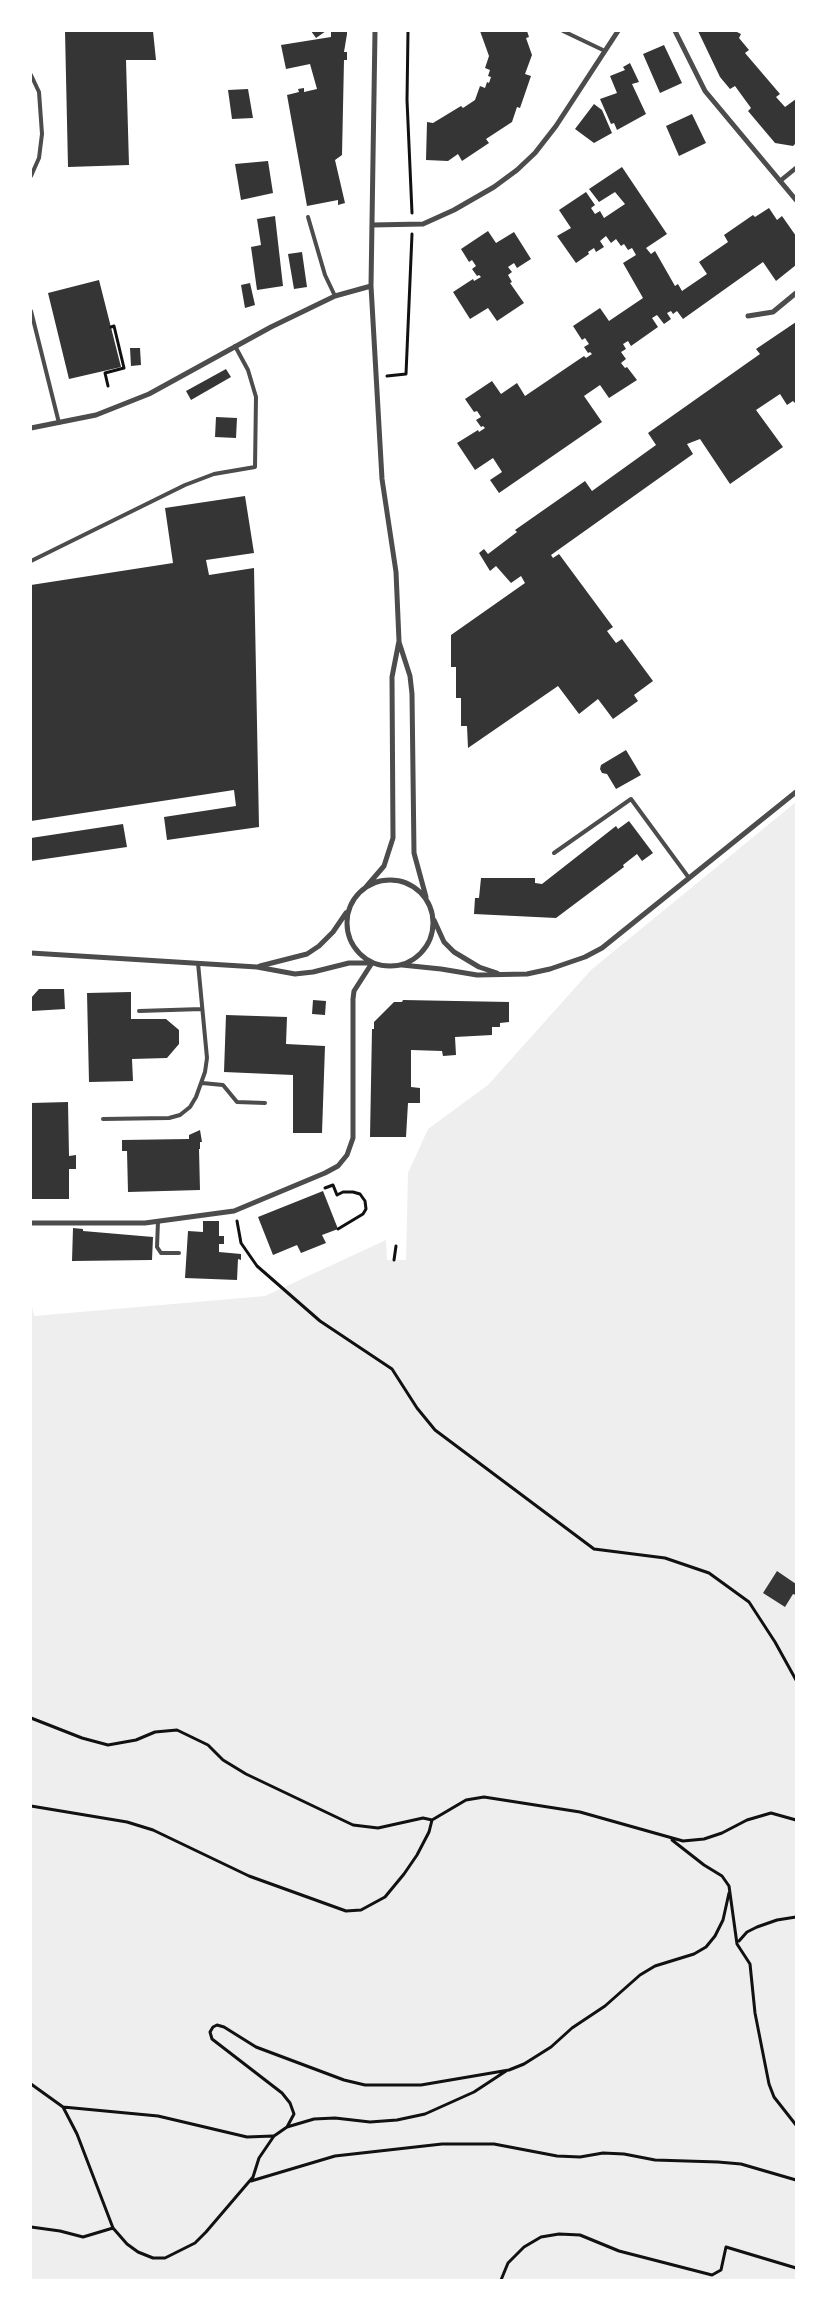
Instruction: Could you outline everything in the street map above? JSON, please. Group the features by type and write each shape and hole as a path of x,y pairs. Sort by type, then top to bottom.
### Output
{"street":[{"path":"257,967 295,959 319,946 341,922 356,895 366,887 384,866 393,838 392,676 399,641 396,572 382,479 371,286 375,31"},
{"path":"675,31 705,91 796,200"},
{"path":"372,224 422,224 460,207 494,187 517,170 535,153 556,126 617,32"},
{"path":"780,182 796,168"},
{"path":"31,428 96,415 149,394 235,346 335,296 371,286"},
{"path":"748,316 772,312 794,296"},
{"path":"399,641 410,676 412,694 414,853 429,905 444,942 454,952 478,967 500,973"},
{"path":"31,952 257,967 295,974 313,972 349,963 372,963 387,967 402,965 477,975 500,973 527,974 550,969 594,953 602,948 796,792"},
{"path":"366,887 384,880 404,882 414,887 429,905"},
{"path":"350,907 347,917 349,939 354,949 372,963"},
{"path":"402,965 414,960 430,940 433,928 433,914"},
{"path":"31,1223 158,1221 234,1211 332,1170 347,1155 352,1138 353,999 354,991 372,963"}],"lane":[{"path":"563,31 604,51"},
{"path":"31,76 39,92 42,134 39,158 31,176"},
{"path":"308,217 325,275 335,296"},
{"path":"31,311 59,423"},
{"path":"31,561 185,485 214,474 255,467 256,397 248,370 235,346"},
{"path":"554,853 631,799 689,878"},
{"path":"103,1119 169,1118 180,1115 190,1107 202,1083 207,1058 198,963"},
{"path":"139,1011 202,1009"},
{"path":"202,1083 223,1085 237,1102 265,1103"},
{"path":"158,1221 157,1247 161,1253 180,1254"}],"path":[{"path":"408,31 407,100 412,220"},
{"path":"376,378 406,374 412,234"},
{"path":"108,386 105,373 124,368 114,326 111,326"},
{"path":"318,1190 333,1186 337,1195 343,1192 353,1192 360,1194 365,1201 366,1209 363,1214 338,1229"},
{"path":"234,1211 241,1243 257,1266 320,1321 392,1369 417,1408 435,1430 594,1549 665,1558 710,1573 749,1602 775,1642 796,1680"},
{"path":"394,1260 396,1246"},
{"path":"31,1718 82,1738 108,1745 136,1740 155,1732 177,1730 208,1745 224,1760 246,1774 353,1825 378,1828 423,1818 432,1820 466,1800 484,1797 502,1798 537,1807 580,1812 670,1838 693,1842 722,1833 747,1820 771,1813 796,1820"},
{"path":"31,1806 127,1822 153,1830 249,1876 346,1911 361,1910 374,1904 391,1891 417,1855 429,1832 432,1820"},
{"path":"670,1838 726,1880 730,1892 738,1944 750,1964 755,2014 769,2084 774,2097 796,2125"},
{"path":"31,2084 63,2107 76,2134 113,2228 126,2244 138,2252 153,2258 166,2258 200,2237 250,2181 259,2158 274,2136 287,2127 314,2119 336,2118 370,2122 397,2120 425,2114 474,2092 551,2047 572,2028 606,2006 640,1975 655,1966 694,1954 706,1947 715,1936 723,1920 730,1892"},
{"path":"738,1944 740,1938 757,1927 777,1920 796,1917"},
{"path":"287,2127 294,2114 290,2103 282,2093 212,2039 210,2032 213,2027 218,2025 224,2027 256,2047 344,2080 365,2085 421,2085 509,2070"},
{"path":"63,2107 158,2116 247,2137 274,2136"},
{"path":"250,2181 335,2156 442,2144 501,2145 557,2156 580,2157 610,2154 655,2160 741,2164 796,2180"},
{"path":"31,2227 60,2231 83,2237 113,2228"},
{"path":"501,2280 508,2263 524,2247 541,2238 560,2234 580,2235 619,2251 712,2275 721,2270 726,2247 796,2268"}],"shaded area":[{"path":"796,802 796,2280 31,2280 31,1302 34,1316 265,1296 386,1240 387,1260 406,1260 408,1173 428,1129 488,1085 591,970"}],"building":[{"path":"65,31 153,31 156,60 126,60 129,165 68,167"},
{"path":"311,31 326,31 316,38"},
{"path":"331,31 347,31 344,52 347,52 347,60 344,60 342,155 335,160 345,203 338,205 338,200 307,206 287,95 299,92 298,89 304,88 304,92 317,89 310,64 286,69 281,45 331,37"},
{"path":"480,31 527,31 529,37 526,38 532,55 525,74 531,76 520,108 517,107 512,122 486,139 489,143 462,161 458,154 448,161 426,160 427,122 433,123 461,106 463,108 475,100 480,86 485,88 487,82 489,83 491,77 488,76 490,70 485,68 489,56"},
{"path":"698,31 735,31 741,34 739,38 749,50 745,53 780,94 776,97 785,107 796,99 796,143 793,146 775,143 748,111 751,108 735,86 730,89 720,77"},
{"path":"664,45 682,83 660,93 643,54"},
{"path":"630,63 639,82 632,84 646,114 617,130 614,123 611,124 600,99 617,93 610,76 625,70 623,67"},
{"path":"248,89 253,118 232,119 228,90"},
{"path":"594,104 602,110 612,133 594,143 575,129"},
{"path":"692,114 706,143 679,156 666,126"},
{"path":"268,161 273,193 241,200 235,164"},
{"path":"622,167 667,234 646,248 651,254 655,251 675,286 678,284 682,291 707,274 699,262 728,242 724,235 753,215 755,217 769,208 777,220 782,216 796,236 796,265 776,281 763,262 683,319 677,311 673,314 671,311 667,313 671,319 664,324 657,315 652,318 658,327 631,346 628,341 623,344 626,349 621,352 626,359 621,363 625,368 627,367 637,380 609,398 600,385 584,396 602,422 499,493 490,480 502,472 493,458 475,470 457,443 478,430 479,432 485,428 481,427 476,420 481,417 477,411 474,412 465,399 492,381 501,394 517,383 525,396 584,356 586,358 592,354 588,353 584,347 589,344 585,338 582,340 573,326 600,308 609,321 643,298 623,263 636,255 632,248 628,250 624,244 621,246 616,239 611,243 606,236 600,241 604,247 596,252 594,248 576,263 557,236 571,228 559,210 586,192 595,205 591,208 595,214 600,211 604,218 625,204 615,192 599,202 589,189"},
{"path":"275,216 283,286 257,290 251,247 261,245 257,219"},
{"path":"488,231 496,243 514,232 531,259 517,268 514,263 508,267 512,272 508,275 512,282 510,283 524,303 497,321 488,308 470,319 453,292 473,279 474,281 481,277 477,276 472,269 476,266 472,260 469,262 461,249"},
{"path":"302,252 307,287 294,289 288,254"},
{"path":"99,280 121,367 69,379 48,293"},
{"path":"250,283 255,305 245,308 241,285"},
{"path":"796,322 796,404 793,401 787,405 780,394 756,410 783,447 730,484 700,439 687,444 693,454 551,555 553,558 559,554 613,627 607,631 616,643 622,639 653,681 634,695 638,701 613,719 598,699 579,714 558,686 468,748 467,726 461,726 461,698 456,698 456,667 451,667 451,635 525,583 521,576 511,583 496,566 490,571 479,553 484,549 488,554 517,532 515,530 585,481 592,491 656,445 648,433 760,354 756,349"},
{"path":"130,348 140,348 141,365 131,366"},
{"path":"226,369 231,377 191,400 186,391"},
{"path":"216,417 237,418 236,438 215,437"},
{"path":"245,496 254,553 206,560 209,575 254,568 259,827 167,840 164,817 236,806 234,790 31,821 31,585 173,563 165,508"},
{"path":"626,750 641,775 616,789 607,774 602,773 601,765"},
{"path":"629,821 653,853 642,861 637,854 623,865 624,867 556,918 474,914 475,898 479,898 481,878 535,878 535,883 542,884 616,826 618,829"},
{"path":"123,824 127,847 31,861 31,838"},
{"path":"39,989 64,989 65,1009 32,1011 31,998"},
{"path":"131,992 131,1019 166,1019 179,1030 179,1044 167,1058 132,1059 133,1081 89,1082 87,993"},
{"path":"313,1000 326,1001 325,1015 312,1014"},
{"path":"403,1000 509,1002 509,1022 500,1023 500,1027 492,1027 492,1035 455,1037 456,1055 443,1056 442,1051 411,1050 411,1087 420,1088 420,1103 408,1103 406,1137 370,1137 372,1029 374,1029 374,1022 394,1002 402,1002"},
{"path":"226,1015 287,1017 286,1044 325,1046 322,1133 293,1133 293,1075 224,1072"},
{"path":"68,1102 69,1156 76,1155 76,1169 69,1169 69,1199 31,1199 31,1103"},
{"path":"200,1130 202,1142 200,1142 199,1149 200,1190 128,1192 127,1151 122,1151 122,1140 189,1139 189,1135"},
{"path":"323,1191 338,1229 322,1235 326,1243 301,1253 297,1245 273,1255 258,1217"},
{"path":"203,1221 219,1221 219,1236 224,1236 224,1244 219,1244 219,1252 241,1254 241,1260 238,1259 237,1280 185,1278 188,1231 203,1232"},
{"path":"73,1228 83,1229 83,1231 153,1237 152,1260 72,1261"},
{"path":"777,1571 796,1584 796,1595 793,1594 785,1607 763,1593"}]}
